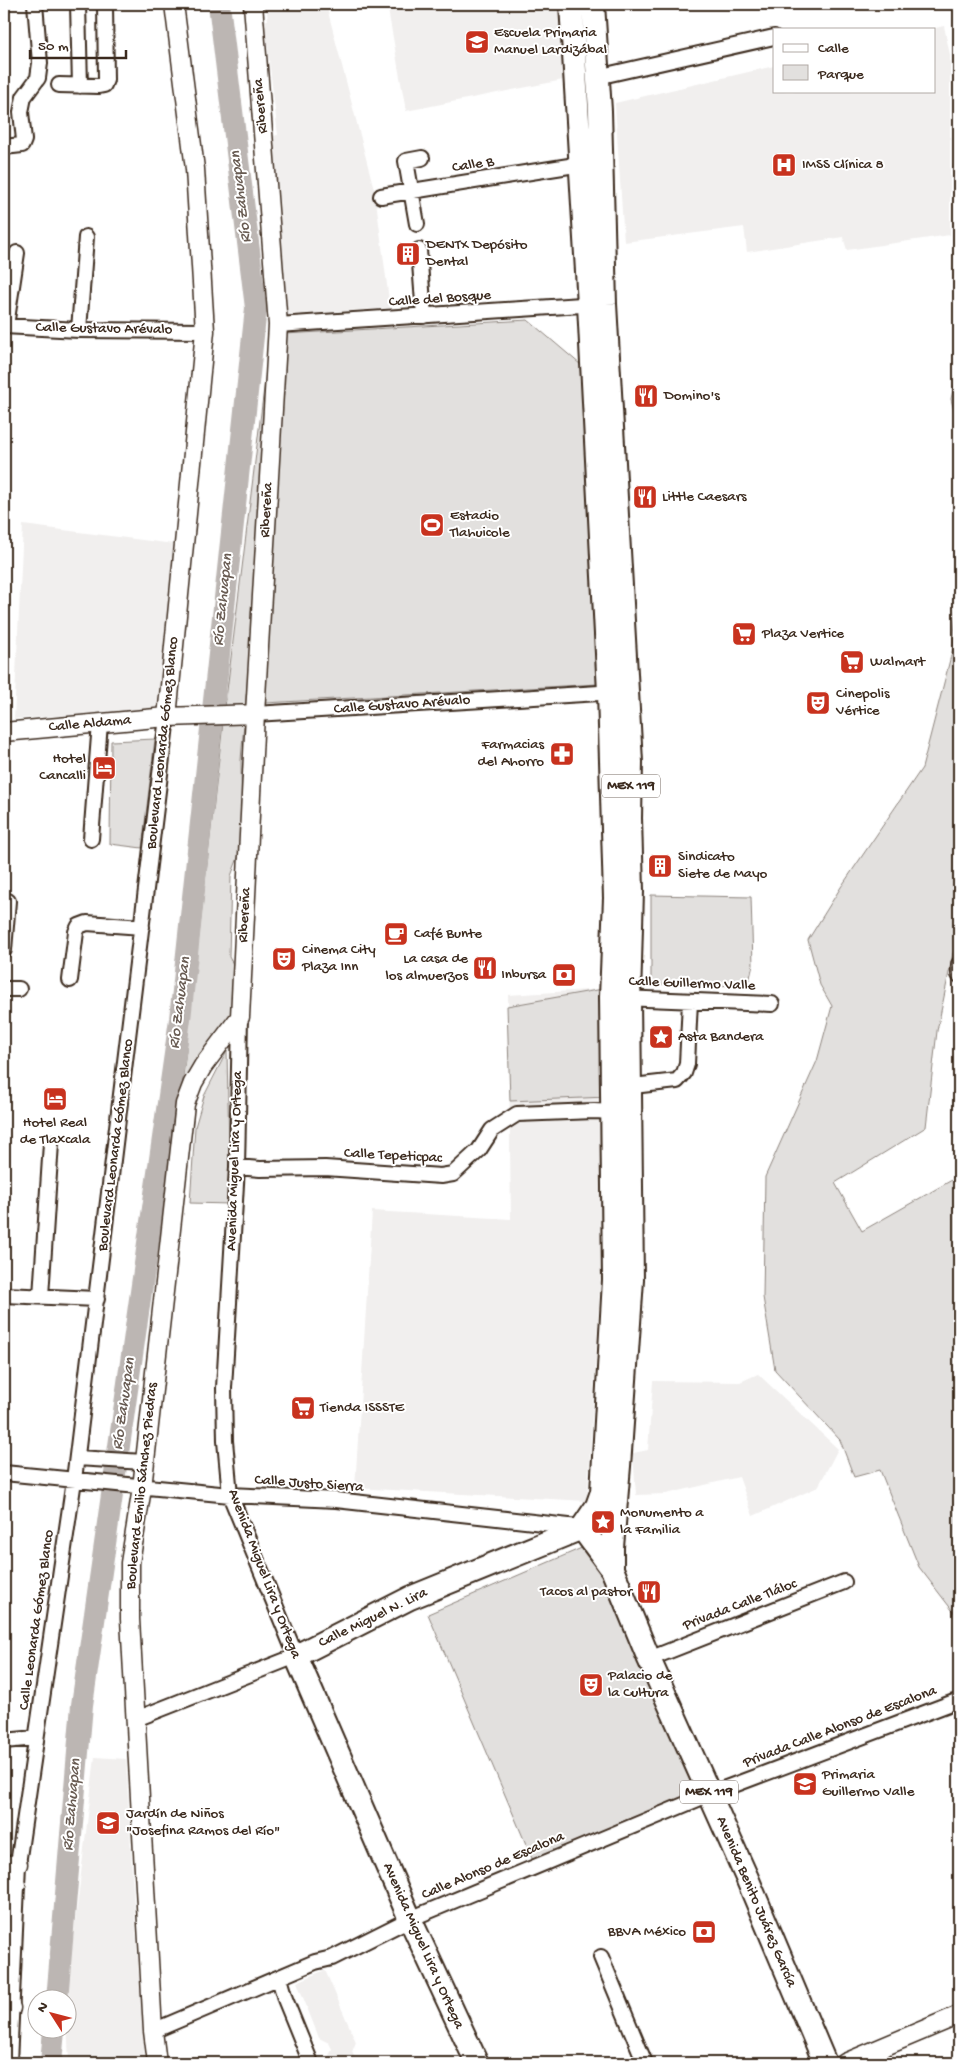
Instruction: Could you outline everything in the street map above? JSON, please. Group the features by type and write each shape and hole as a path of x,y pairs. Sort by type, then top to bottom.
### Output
{"main road":[{"name":"MEX 119","path":"571,4 587,163 597,304 618,691 631,762 632,891 620,998 623,1280 619,1466 612,1546 612,1569"},
{"name":"MEX 119","path":"587,163 600,110 597,77 596,4"},
{"name":"MEX 119","path":"582,1528 597,1506 602,1492 623,1280 612,1112 620,1087"},
{"name":"Avenida Benito Juárez García","path":"582,1528 612,1569 648,1659 710,1794 825,2063"},
{"name":"Calle Miguel N. Lira","path":"296,1656 410,1598 582,1528"},
{"name":"Avenida Miguel Lira y Ortega","path":"296,1656 410,1919 477,2063"}],"street":[{"path":"4,147 22,145 24,140 21,112 24,97 38,78 40,63 35,4"},
{"path":"78,4 80,86"},
{"path":"59,85 99,86 104,84 106,80 105,4"},
{"name":"Boulevard Leonarda Gómez Blanco","path":"80,1481 84,1458 97,1299 142,927 172,716 205,331 195,169 174,4"},
{"name":"Ribereña","path":"240,1017 255,714 278,325 253,4"},
{"path":"597,77 773,37"},
{"path":"417,224 406,161 422,158"},
{"name":"Calle B","path":"381,196 587,163"},
{"path":"79,330 86,238"},
{"path":"419,250 424,316"},
{"path":"5,326 17,253"},
{"name":"Calle del Bosque","path":"278,325 597,304"},
{"name":"Calle Gustavo Arévalo","path":"5,326 79,330 205,331"},
{"name":"Calle Gustavo Arévalo","path":"172,716 255,714 618,691"},
{"name":"Calle Aldama","path":"4,732 172,716"},
{"path":"92,839 100,723"},
{"path":"4,950 8,901"},
{"path":"70,980 76,932 79,926 87,923 142,927"},
{"path":"959,964 959,975"},
{"path":"4,989 19,989"},
{"name":"Calle Guillermo Valle","path":"620,998 772,1004"},
{"path":"620,1087 677,1081 684,1073 687,1064 690,1001"},
{"name":"Avenida Miguel Lira y Ortega","path":"240,1017 237,1167 224,1388 225,1441 230,1495 296,1656"},
{"name":"Boulevard Emilio Sánchez Piedras","path":"157,2063 153,2031 130,1620 130,1563 136,1462 185,1104 193,1083 203,1066 240,1017"},
{"name":"Calle Tepeticpac","path":"237,1167 260,1169 325,1168 447,1175 453,1174 479,1150 492,1130 517,1114 612,1112"},
{"path":"40,1296 51,1143"},
{"path":"4,1295 97,1299"},
{"path":"84,1458 136,1462"},
{"name":"Calle Justo Sierra","path":"4,1473 230,1495 336,1500 582,1528"},
{"name":"Calle Leonarda Gómez Blanco","path":"10,2063 7,2006 16,1885 11,1865 36,1738 80,1481"},
{"name":"Privada Calle Tláloc","path":"648,1659 844,1582"},
{"name":"Calle Miguel N. Lira","path":"136,1719 296,1656"},
{"name":"Privada Calle Alonso de Escalona","path":"710,1794 954,1702"},
{"path":"4,1742 36,1738"},
{"name":"Calle Alonso de Escalona","path":"153,2031 315,1962 332,1958 410,1919 710,1794"},
{"path":"4,1905 16,1885"},
{"path":"600,1957 645,2063"},
{"path":"279,1978 285,1999 312,2063"},
{"path":"845,2063 959,2016"}],"shaded area":[{"path":"266,4 326,4 375,193 390,308 286,315 280,207 272,136 278,135 267,43 262,43 259,21 268,20"},
{"name":"Escuela Primaria Manuel Lardizábal","path":"387,4 559,4 563,80 406,111"},
{"name":"IMSS Clínica 8","path":"944,26 950,55 950,235 847,250 843,237 747,252 744,227 624,242 615,103 773,66 773,92 936,92 935,28"},
{"path":"23,525 174,544 161,709 14,719"},
{"path":"603,989 610,1125 587,1501 355,1488 372,1211 511,1219 508,995"},
{"path":"758,1374 838,1449 818,1487 753,1516 739,1477 666,1494 636,1495 633,1453 648,1450 653,1381 740,1382"},
{"path":"95,1757 126,1759 145,2063 69,2063 68,2040 78,2040 78,1990 67,1990"},
{"path":"325,1970 356,2042 352,2052 355,2058 364,2063 330,2063 328,2058 332,2049 329,2043 319,2038 297,1982"}],"green space":[{"path":"959,150 959,230 953,168"},
{"name":"Estadio Tlahuicole","path":"528,320 581,365 598,684 265,703 285,334"},
{"path":"270,339 266,454 241,760 242,847 231,876 229,957 238,973 238,1006 182,1085 223,723"},
{"path":"959,364 959,430 951,399"},
{"path":"959,573 959,945 953,953 937,1031 926,1127 835,1183 862,1231 959,1176 959,1619 919,1567 880,1470 854,1477 840,1440 775,1370 763,1297 765,1177 817,1061 832,1006 820,985 808,940 841,887 922,768 953,648"},
{"path":"155,739 142,848 110,844 111,741"},
{"path":"651,895 751,897 753,965 748,986 651,984"},
{"path":"603,989 607,1097 510,1101 507,1006"},
{"path":"227,1051 230,1204 190,1203 195,1127 204,1096"},
{"path":"591,1544 696,1793 534,1863 428,1614"}],"waterway":[{"name":"Río Zahuapan","path":"58,1990 82,1705 180,1019 256,308 219,4"},
{"name":"Río Zahuapan","path":"51,2063 53,2040"}],"place":[{"name":"Escuela Primaria Manuel Lardizábal","path":"477,42"},
{"name":"IMSS Clínica 8","path":"784,165"},
{"name":"DENTX Depósito Dental","path":"408,254"},
{"name":"Domino's","path":"646,396"},
{"name":"Little Caesars","path":"645,497"},
{"name":"Estadio Tlahuicole","path":"432,525"},
{"name":"Plaza Vertice","path":"744,634"},
{"name":"Walmart","path":"852,662"},
{"name":"Cinepolis Vértice","path":"818,703"},
{"name":"Farmacias del Ahorro","path":"562,754"},
{"name":"Hotel Cancalli","path":"104,768"},
{"name":"Sindicato Siete de Mayo","path":"660,866"},
{"name":"Café Bunte","path":"396,934"},
{"name":"Cinema City Plaza Inn","path":"284,959"},
{"name":"La casa de los almuerzos","path":"485,968"},
{"name":"Inbursa","path":"564,975"},
{"name":"Asta Bandera","path":"661,1037"},
{"name":"Hotel Real de Tlaxcala","path":"55,1099"},
{"name":"Tienda ISSSTE","path":"303,1408"},
{"name":"Monumento a la Familia","path":"603,1522"},
{"name":"Tacos al pastor","path":"649,1592"},
{"name":"Palacio de la Cultura","path":"591,1685"},
{"name":"Primaria Guillermo Valle","path":"805,1784"},
{"name":"Jardín de Niños \"Josefina Ramos del Río\"","path":"108,1823"},
{"name":"BBVA México","path":"704,1932"}]}
